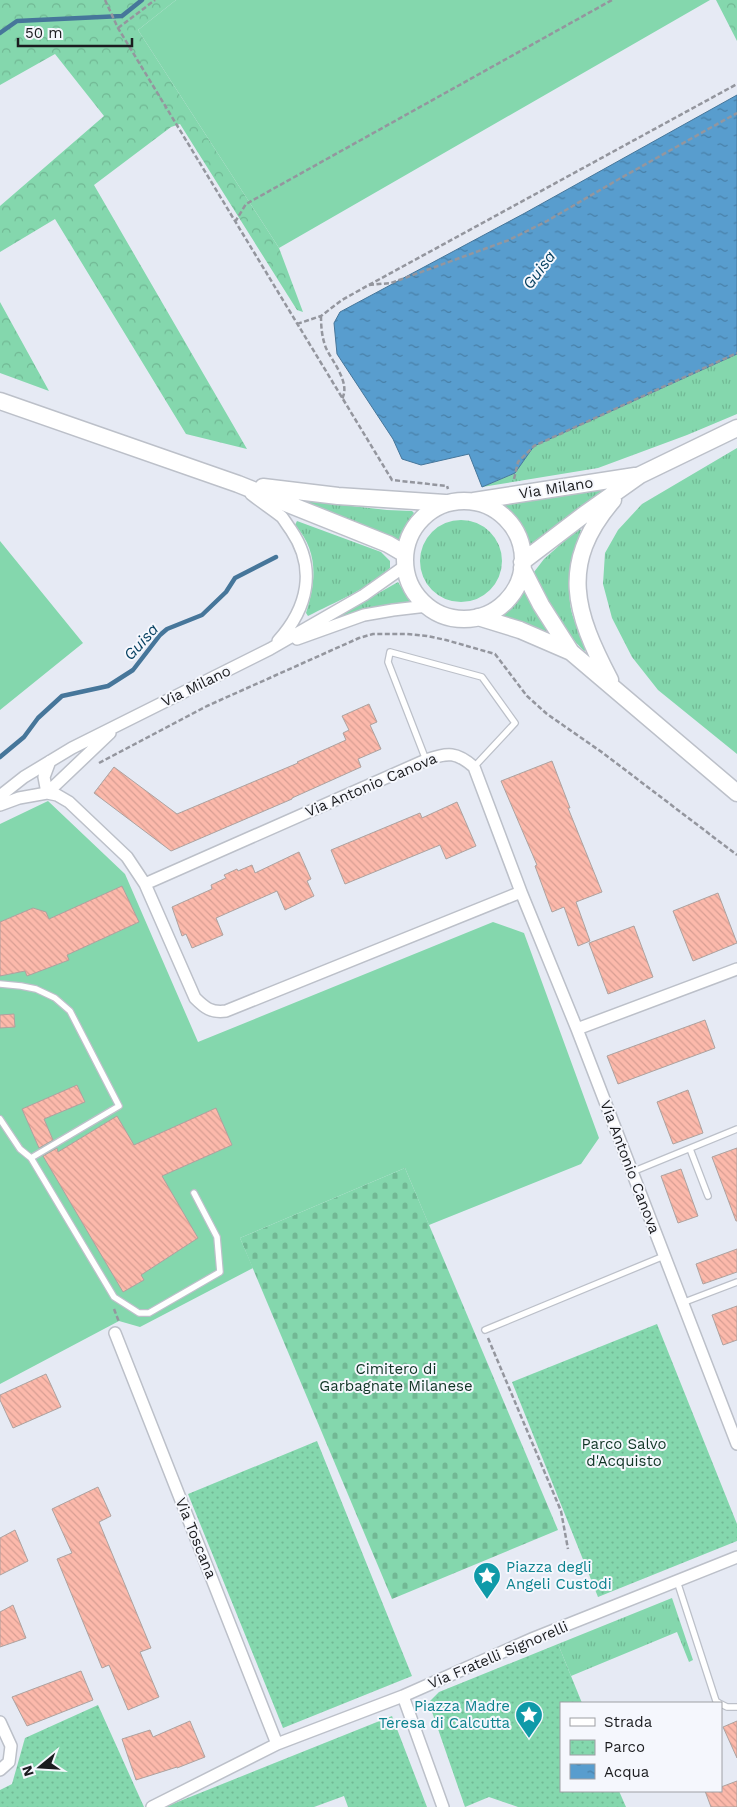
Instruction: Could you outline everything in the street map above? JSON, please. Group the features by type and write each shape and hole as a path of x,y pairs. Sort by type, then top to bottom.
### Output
{"street":[{"path":"0,401 238,484 388,544 405,560"},
{"name":"Via Milano","path":"522,565 585,514 640,475 737,428"},
{"name":"Via Milano","path":"471,501 640,475"},
{"path":"614,688 588,636 578,594 578,572 584,547 597,521 612,501 640,475"},
{"path":"238,484 338,496 449,502 471,501 492,508 509,522 520,541 522,565 541,605 571,652"},
{"path":"238,484 282,518 296,537 305,558 308,578 303,601 288,630 270,649"},
{"path":"449,502 426,514 418,523 412,532 405,560 412,588 427,606 446,616 468,619 489,613 508,599 514,590 522,565"},
{"name":"Via Milano","path":"0,796 24,777 51,760 270,649 364,596 405,560"},
{"name":"Via Milano","path":"270,649 364,615 427,606"},
{"path":"478,617 520,630 571,652 737,793"},
{"name":"Via Milano","path":"47,793 80,760 123,722"},
{"name":"Via Antonio Canova","path":"145,884 426,760 454,754 464,758 474,767 737,1444"},
{"path":"47,793 44,777 51,760"},
{"path":"66,775 65,789 69,802"},
{"path":"0,806 19,798 47,793 57,795 69,802 127,857 145,884 195,998 205,1008 215,1013 226,1011 521,892"},
{"path":"577,1029 737,969"},
{"name":"Via Toscana","path":"114,1333 278,1744"},
{"name":"Via Fratelli Signorelli","path":"152,1807 278,1744 403,1696 534,1638 737,1557"},
{"path":"403,1696 443,1807"},
{"path":"0,1722 11,1746 10,1762 0,1770"}],"lane":[{"path":"426,760 388,662 390,652 482,677 515,723 474,767"},
{"path":"0,984 36,989 55,998 70,1010 120,1106 31,1158"},
{"path":"0,1119 20,1149 31,1158 114,1297 139,1313 150,1313 220,1272 217,1237 194,1192"},
{"path":"632,1172 737,1129"},
{"path":"690,1149 708,1196"},
{"path":"485,1330 664,1256"},
{"path":"682,1303 737,1282"},
{"path":"677,1581 718,1702"},
{"path":"722,1705 737,1707"}],"path":[{"path":"105,0 118,28 392,480 447,486 449,502"},
{"path":"118,28 155,0"},
{"path":"235,222 246,204 612,0"},
{"path":"297,324 321,316 342,300 367,286 737,84"},
{"path":"367,286 391,283 508,240 547,221 737,113"},
{"path":"321,316 323,337 344,386 342,399"},
{"path":"510,495 518,462 534,446 737,353"},
{"path":"80,760 88,768 207,706 359,638 373,634 427,636 495,654 527,696 547,714 603,753 737,855"},
{"path":"114,1297 110,1301 120,1321 114,1333"},
{"path":"485,1330 561,1512 568,1550"}],"green space":[{"path":"0,0 176,0 138,30 279,248 303,312 297,310 180,124 171,127 94,185 247,449 186,434 55,219 0,252 0,206 104,116 55,54 0,85"},
{"path":"176,0 710,0 279,248 138,30"},
{"path":"716,0 737,0 737,41"},
{"path":"0,302 49,391 0,373"},
{"path":"737,354 737,414 598,468 482,487 515,473 534,446"},
{"path":"737,448 737,754 658,690 632,657 612,618 603,584 605,553 618,530 642,504"},
{"path":"604,488 604,494 528,552 518,525 503,509 496,505"},
{"path":"305,502 412,511 414,513 398,542"},
{"path":"461,520 477,523 490,532 499,545 502,561 499,577 490,590 477,599 461,602 445,599 432,590 423,577 420,561 423,545 432,532 445,523"},
{"path":"297,521 381,552 390,561 390,568 362,589 308,616 306,613 313,578 312,556 303,535 295,525"},
{"path":"579,528 581,530 571,566 569,593 572,614 588,649 584,651 554,614 534,572 544,559"},
{"path":"0,541 83,643 0,710"},
{"path":"398,582 411,602 364,609 331,620 331,618 340,615"},
{"path":"522,588 525,589 553,635 551,638 498,618 512,604"},
{"path":"48,801 125,874 198,1042 493,922 524,933 599,1138 581,1164 429,1225 405,1168 240,1238 253,1268 140,1327 119,1321 0,1384 0,824"},
{"name":"Cimitero di Garbagnate Milanese","path":"405,1168 558,1530 392,1599 240,1238"},
{"name":"Parco Salvo d'Acquisto","path":"657,1324 737,1524 737,1541 598,1597 512,1382"},
{"path":"317,1441 412,1676 283,1728 188,1494"},
{"path":"672,1598 693,1660 689,1662 677,1632 571,1676 558,1644"},
{"path":"558,1644 582,1702 560,1702 560,1792 619,1792 626,1807 518,1807 489,1797 465,1807 430,1706 430,1701 439,1692"},
{"path":"98,1705 144,1807 0,1807 0,1790 12,1784 25,1738"},
{"path":"392,1716 427,1807 348,1807 344,1796 314,1807 165,1807"}],"water":[{"path":"737,95 737,354 534,446 515,473 482,487 469,454 421,465 402,459 393,439 337,354 334,323 340,312 525,213"}],"building":[{"path":"369,704 377,722 370,725 381,749 358,759 361,767 171,851 94,793 114,767 177,814 298,763 346,740 343,733 349,730 342,716"},
{"path":"552,761 570,808 568,808 602,892 576,902 590,941 578,946 564,907 552,912 535,866 537,865 501,781"},
{"path":"457,802 476,846 446,859 440,845 345,884 331,850 420,813 422,818"},
{"path":"299,852 311,879 307,881 314,896 285,910 277,891 216,918 223,935 192,948 186,934 182,936 172,907 212,889 211,885 226,878 224,875 237,869 238,871 252,865 255,873"},
{"path":"122,886 139,922 67,955 69,960 27,976 25,971 0,976 0,922 33,908 46,912 49,919"},
{"path":"718,893 737,943 693,961 673,911"},
{"path":"634,926 653,977 608,994 589,943"},
{"path":"14,1014 15,1027 0,1028 0,1015"},
{"path":"705,1020 715,1048 618,1084 607,1056"},
{"path":"77,1085 85,1102 44,1119 53,1140 39,1148 22,1109"},
{"path":"688,1090 703,1133 673,1144 657,1102"},
{"path":"216,1108 232,1145 162,1176 198,1238 141,1275 144,1280 123,1292 43,1156 57,1148 58,1152 117,1116 134,1145"},
{"path":"737,1148 737,1221 736,1221 712,1157"},
{"path":"681,1169 698,1216 678,1223 661,1176"},
{"path":"737,1249 737,1272 703,1284 696,1264"},
{"path":"737,1306 737,1340 723,1345 712,1315"},
{"path":"46,1374 61,1407 13,1428 0,1400 0,1395"},
{"path":"98,1487 111,1516 99,1522 151,1648 140,1652 159,1697 128,1710 109,1665 102,1668 57,1559 72,1553 52,1509"},
{"path":"15,1530 28,1561 0,1575 0,1538"},
{"path":"13,1605 26,1638 0,1647 0,1612"},
{"path":"81,1671 93,1700 27,1726 12,1697"},
{"path":"190,1721 205,1757 177,1768 136,1780 122,1739 150,1730 153,1737"},
{"path":"737,1721 737,1758 723,1727"},
{"path":"737,1781 737,1807 711,1807 705,1792 722,1792 722,1787"}],"waterway":[{"path":"0,33 17,21 122,16 142,0"},
{"name":"Guisa","path":"0,757 24,737 38,718 62,696 108,686 133,670 160,635 167,629 202,615 226,592 235,578 276,557"}],"place":[{"name":"Piazza degli Angeli Custodi","path":"487,1600"},
{"name":"Piazza Madre Teresa di Calcutta","path":"529,1739"}]}
